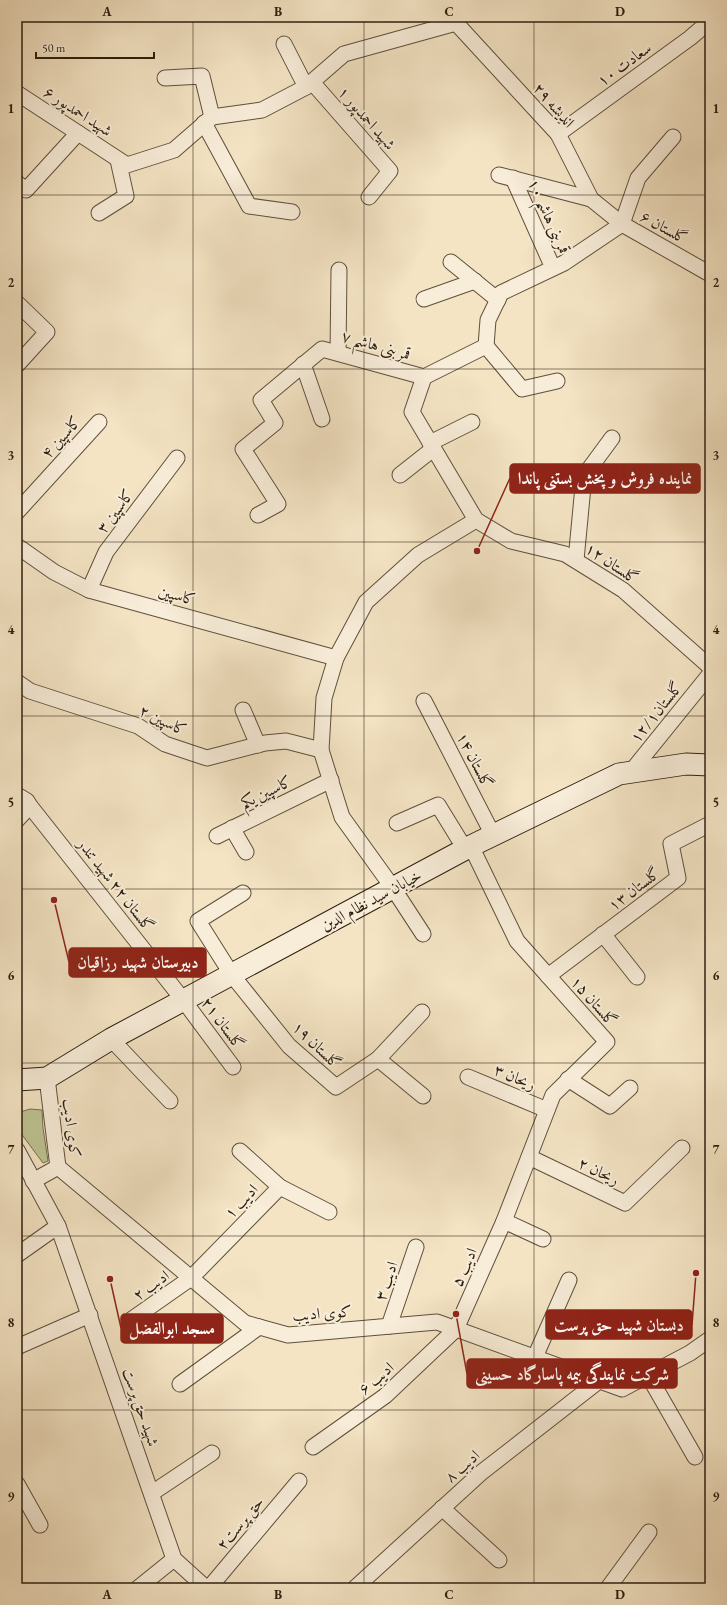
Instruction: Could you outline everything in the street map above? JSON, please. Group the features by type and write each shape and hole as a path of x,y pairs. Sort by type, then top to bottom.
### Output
{"main road":[{"name":"خیابان سید نظام الدین","path":"47,1078 111,1039 468,848 619,774 686,764 710,765"},
{"path":"17,1080 47,1078"}],"street":[{"path":"118,160 127,164 174,150 208,120 262,110 309,84 344,54 450,20"},
{"name":"اندیشه ۲۹","path":"450,20 558,134 591,199 622,224"},
{"name":"سعادت ۱۰","path":"558,134 690,38 710,21"},
{"path":"284,44 309,84"},
{"path":"164,78 202,76 208,120 249,206 292,212"},
{"name":"شهید احمدپور ۱","path":"309,84 390,171 369,197"},
{"name":"شهید احمدپور ۶","path":"17,93 118,160"},
{"path":"17,183 26,190 78,133"},
{"path":"557,382 522,389 486,346 488,320 501,293 564,263 622,224 638,178 673,138"},
{"path":"99,213 126,196 118,160"},
{"name":"قمربنی هاشم ۱۰","path":"553,268 506,177 591,199"},
{"name":"گلستان ۶","path":"622,224 710,274"},
{"path":"451,262 498,300"},
{"path":"338,353 339,270"},
{"path":"424,299 475,281"},
{"path":"17,303 47,332 17,365"},
{"path":"423,934 393,888 342,817 321,750 324,698 336,658 366,602 418,555 476,520 412,412 424,377 486,346"},
{"name":"قمربنی هاشم ۷","path":"258,514 278,504 243,449 275,423 261,400 303,364 322,349 424,377"},
{"path":"303,364 322,419"},
{"name":"کاسپین ۴","path":"17,512 99,422"},
{"path":"400,474 432,446 472,422"},
{"path":"576,560 584,476 612,438"},
{"name":"کاسپین ۳","path":"89,590 106,552 177,458"},
{"name":"گلستان ۱۲","path":"476,520 511,541 565,554 576,560 623,590 710,667"},
{"name":"کاسپین","path":"17,546 54,572 89,590 336,658"},
{"name":"گلستان۱۲/۱","path":"630,772 710,674"},
{"name":"کاسپین ۲","path":"17,682 30,691 138,726 165,744 207,758 258,745 286,741 321,750"},
{"name":"گلستان ۱۴","path":"424,701 494,835"},
{"path":"243,710 258,745"},
{"name":"کاسپین یکم","path":"217,836 330,780"},
{"name":"گلستان ۲۲ شهید تندر","path":"17,795 27,801 184,1000"},
{"name":"گلستان ۱۵","path":"397,823 438,805 468,848 517,941 607,1042 553,1096 504,1221"},
{"path":"17,820 30,806"},
{"name":"گلستان ۱۳","path":"548,976 678,878 671,844 710,824"},
{"path":"232,828 246,852"},
{"path":"232,975 198,921 242,893"},
{"path":"603,934 637,977"},
{"name":"گلستان ۱۹","path":"232,975 289,1046 336,1088 378,1059 422,1012"},
{"name":"گلستان ۲۱","path":"184,1000 233,1067"},
{"path":"111,1039 170,1101"},
{"path":"378,1059 423,1096"},
{"name":"ریحان ۳","path":"468,1077 548,1110"},
{"name":"کوی ادیب","path":"47,1078 58,1167 245,1322 288,1335 437,1322 622,1388 690,1353 710,1339"},
{"path":"568,1080 610,1106 630,1088"},
{"name":"ریحان ۲","path":"529,1156 625,1203 682,1148"},
{"name":"شهید حق پرست","path":"17,1150 58,1226 174,1558 206,1588"},
{"name":"ادیب ۱","path":"191,1278 280,1187 240,1151"},
{"path":"34,1181 58,1167"},
{"path":"280,1187 329,1212"},
{"path":"504,1221 543,1239"},
{"name":"ادیب ۵","path":"456,1329 504,1221"},
{"path":"17,1255 58,1226"},
{"name":"ادیب ۳","path":"389,1326 416,1247"},
{"name":"ادیب ۲","path":"131,1320 191,1278"},
{"path":"535,1357 569,1280"},
{"path":"17,1347 90,1316"},
{"path":"180,1384 259,1326"},
{"name":"ادیب ۶","path":"313,1447 385,1396 456,1329"},
{"path":"648,1375 695,1456"},
{"name":"ادیب ۸","path":"361,1586 442,1508 482,1472 600,1380"},
{"path":"152,1493 212,1453"},
{"name":"حق پرست۲","path":"209,1588 299,1481"},
{"path":"17,1484 23,1509 40,1525"},
{"path":"442,1508 499,1560"},
{"path":"608,1588 649,1532"},
{"path":"138,1588 174,1558"}],"green space":[{"path":"30,1109 42,1110 48,1161 43,1163 17,1128 17,1113"}],"place":[{"name":"نماینده فروش و پخش بستنی پاندا","path":"477,551"},
{"name":"دبیرستان شهید رزاقیان","path":"54,900"},
{"name":"دبستان شهید حق پرست","path":"696,1273"},
{"name":"مسجد ابوالفضل","path":"110,1279"},
{"name":"شرکت نمایندگی بیمه پاسارگاد حسینی","path":"456,1314"}]}
